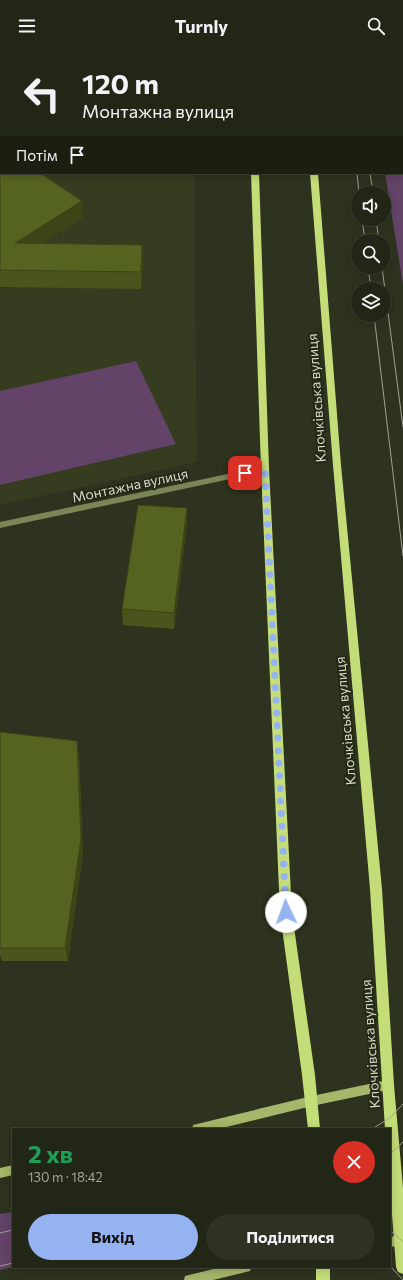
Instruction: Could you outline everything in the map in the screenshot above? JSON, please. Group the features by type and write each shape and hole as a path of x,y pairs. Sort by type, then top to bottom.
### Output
{"main road":[{"path":"256,174 265,469 286,912 290,952 312,1101 314,1128"},
{"name":"Клочківська вулиця","path":"314,174 337,465 376,890 390,1128"},
{"path":"201,1128 312,1101 388,1085"},
{"name":"Клочківська вулиця","path":"391,1144 396,1241 403,1266"},
{"path":"0,1173 12,1170"},
{"path":"189,1280 242,1268"},
{"path":"323,1268 323,1280"}],"street":[{"name":"Монтажна вулиця","path":"0,525 265,469"}],"shaded area":[{"path":"0,174 194,174 197,462 0,505"},
{"path":"385,174 403,174 403,285 391,210 391,186 387,186"},
{"path":"136,361 176,444 0,485 0,391"},
{"path":"12,1212 12,1267 0,1270 0,1214"}],"building":[{"path":"0,174 42,174 82,201 15,243 142,245 141,272 0,270"},
{"path":"138,505 187,508 174,613 122,609"},
{"path":"0,732 77,741 81,839 65,948 0,948"}],"tram line":[{"path":"357,174 358,186"},
{"path":"370,174 372,186"},
{"path":"363,226 364,234"},
{"path":"377,226 378,234"},
{"path":"369,274 370,282"},
{"path":"383,274 403,427"},
{"path":"375,322 403,556"},
{"path":"374,1128 391,1117 403,1104"},
{"path":"391,1153 403,1142"},
{"path":"0,1233 12,1230"},
{"path":"391,1231 403,1242"},
{"path":"0,1266 12,1263"},
{"path":"391,1267 403,1280"}],"route":[{"path":"245,473 265,469 286,912"}]}
